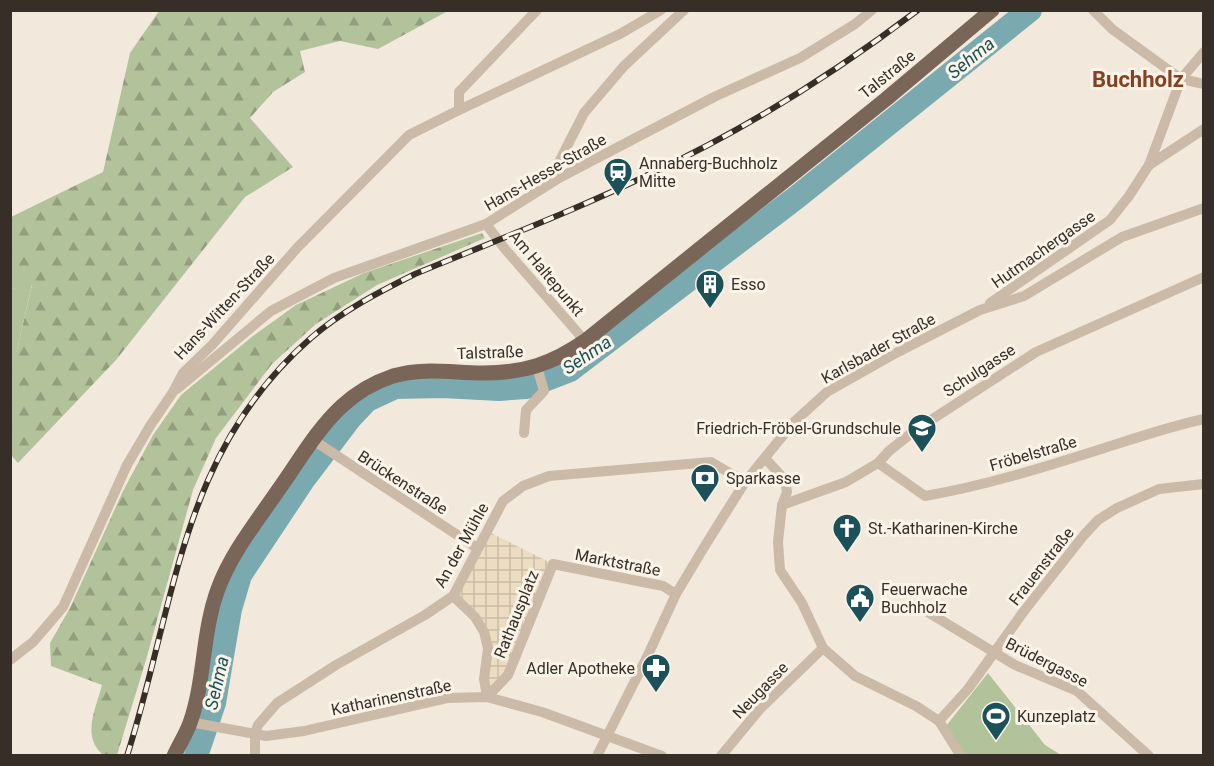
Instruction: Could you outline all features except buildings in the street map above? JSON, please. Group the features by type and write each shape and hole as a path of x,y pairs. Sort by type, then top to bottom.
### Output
{"main road":[{"name":"Talstraße","path":"174,756 194,723 210,614 218,588 247,536 343,405 374,384 392,376 427,370 484,373 538,371 560,358 585,341 885,100 992,10"}],"street":[{"path":"459,110 459,92 537,10"},
{"name":"Hans-Witten-Straße","path":"10,660 33,642 63,607 127,465 183,373 212,345 297,248 409,135 620,34 661,10"},
{"path":"559,178 555,168 584,113 624,66 684,10"},
{"name":"Hans-Hesse-Straße","path":"173,392 271,311 334,278 486,224 559,178 714,97 800,58 855,24 872,10"},
{"path":"1093,10 1112,29 1181,79 1203,84"},
{"name":"Hutmachergasse","path":"980,310 1110,220 1149,165 1181,79 1203,52"},
{"path":"1149,165 1203,129"},
{"name":"Karlsbader Straße","path":"597,756 676,594 745,482 794,422 827,392 980,310 1024,296 1122,237 1203,208"},
{"name":"Am Haltepunkt","path":"486,224 585,341"},
{"name":"Schulgasse","path":"782,505 846,482 878,463 914,431 1036,352 1203,277"},
{"path":"524,433 526,410 544,391 538,371"},
{"name":"Fröbelstraße","path":"878,463 925,496 957,491 1098,450 1146,433 1203,419"},
{"name":"Brückenstraße","path":"317,443 477,548"},
{"path":"765,458 785,480 787,492 782,505 778,542 780,570 802,603 823,648 855,676 916,706 939,721 961,756"},
{"name":"An der Mühle","path":"255,733 258,725 277,703 336,665 453,596 503,501 523,486 549,476 711,462 745,482"},
{"name":"Frauenstraße","path":"939,721 968,689 1024,611 1098,520 1117,508 1159,489 1203,484"},
{"name":"Marktstraße","path":"552,564 663,586 676,594"},
{"name":"Rathausplatz","path":"487,697 508,675 552,564"},
{"name":"Rathausplatz","path":"453,596 475,617 484,632 488,648 484,679 487,697"},
{"name":"Brüdergasse","path":"921,608 1015,665 1077,691 1149,756"},
{"name":"Neugasse","path":"722,756 759,710 823,648"},
{"name":"Katharinenstraße","path":"194,723 266,736 304,731 447,699 487,697 542,712 662,756"},
{"path":"255,733 255,756"}],"green space":[{"path":"159,11 446,12 378,49 340,41 300,51 305,72 273,92 250,118 293,167 245,197 116,360 18,463 11,455 10,366 17,350 32,285 11,289 11,217 103,172 130,53"},
{"path":"482,233 485,238 377,285 316,324 272,364 216,438 193,490 117,755 103,755 96,748 91,731 102,685 51,666 50,643 70,608 123,491 153,435 181,395 253,336 296,305 364,273"},
{"path":"32,284 17,350 11,366 11,289"},
{"path":"988,673 1045,745 1061,755 966,755 946,726"}],"shaded area":[{"path":"487,531 553,564 508,675 487,697 484,632 453,596"}],"waterway":[{"name":"Sehma","path":"196,756 214,703 230,609 240,575 303,480 350,418 367,400 395,387 443,386 499,389 526,387 570,370 797,197 1030,10"}],"railway":[{"path":"127,756 188,532 208,480 234,430 267,382 311,338 348,311 415,274 595,199 723,137 823,77 918,10"}],"place":[{"name":"Annaberg-Buchholz Mitte","path":"618,198"},
{"name":"Esso","path":"710,310"},
{"name":"Friedrich-Fröbel-Grundschule","path":"922,454"},
{"name":"Sparkasse","path":"705,504"},
{"name":"St.-Katharinen-Kirche","path":"847,554"},
{"name":"Feuerwache Buchholz","path":"860,624"},
{"name":"Adler Apotheke","path":"656,694"},
{"name":"Kunzeplatz","path":"996,742"}],"district":[{"name":"Buchholz","path":"1138,79"}]}
